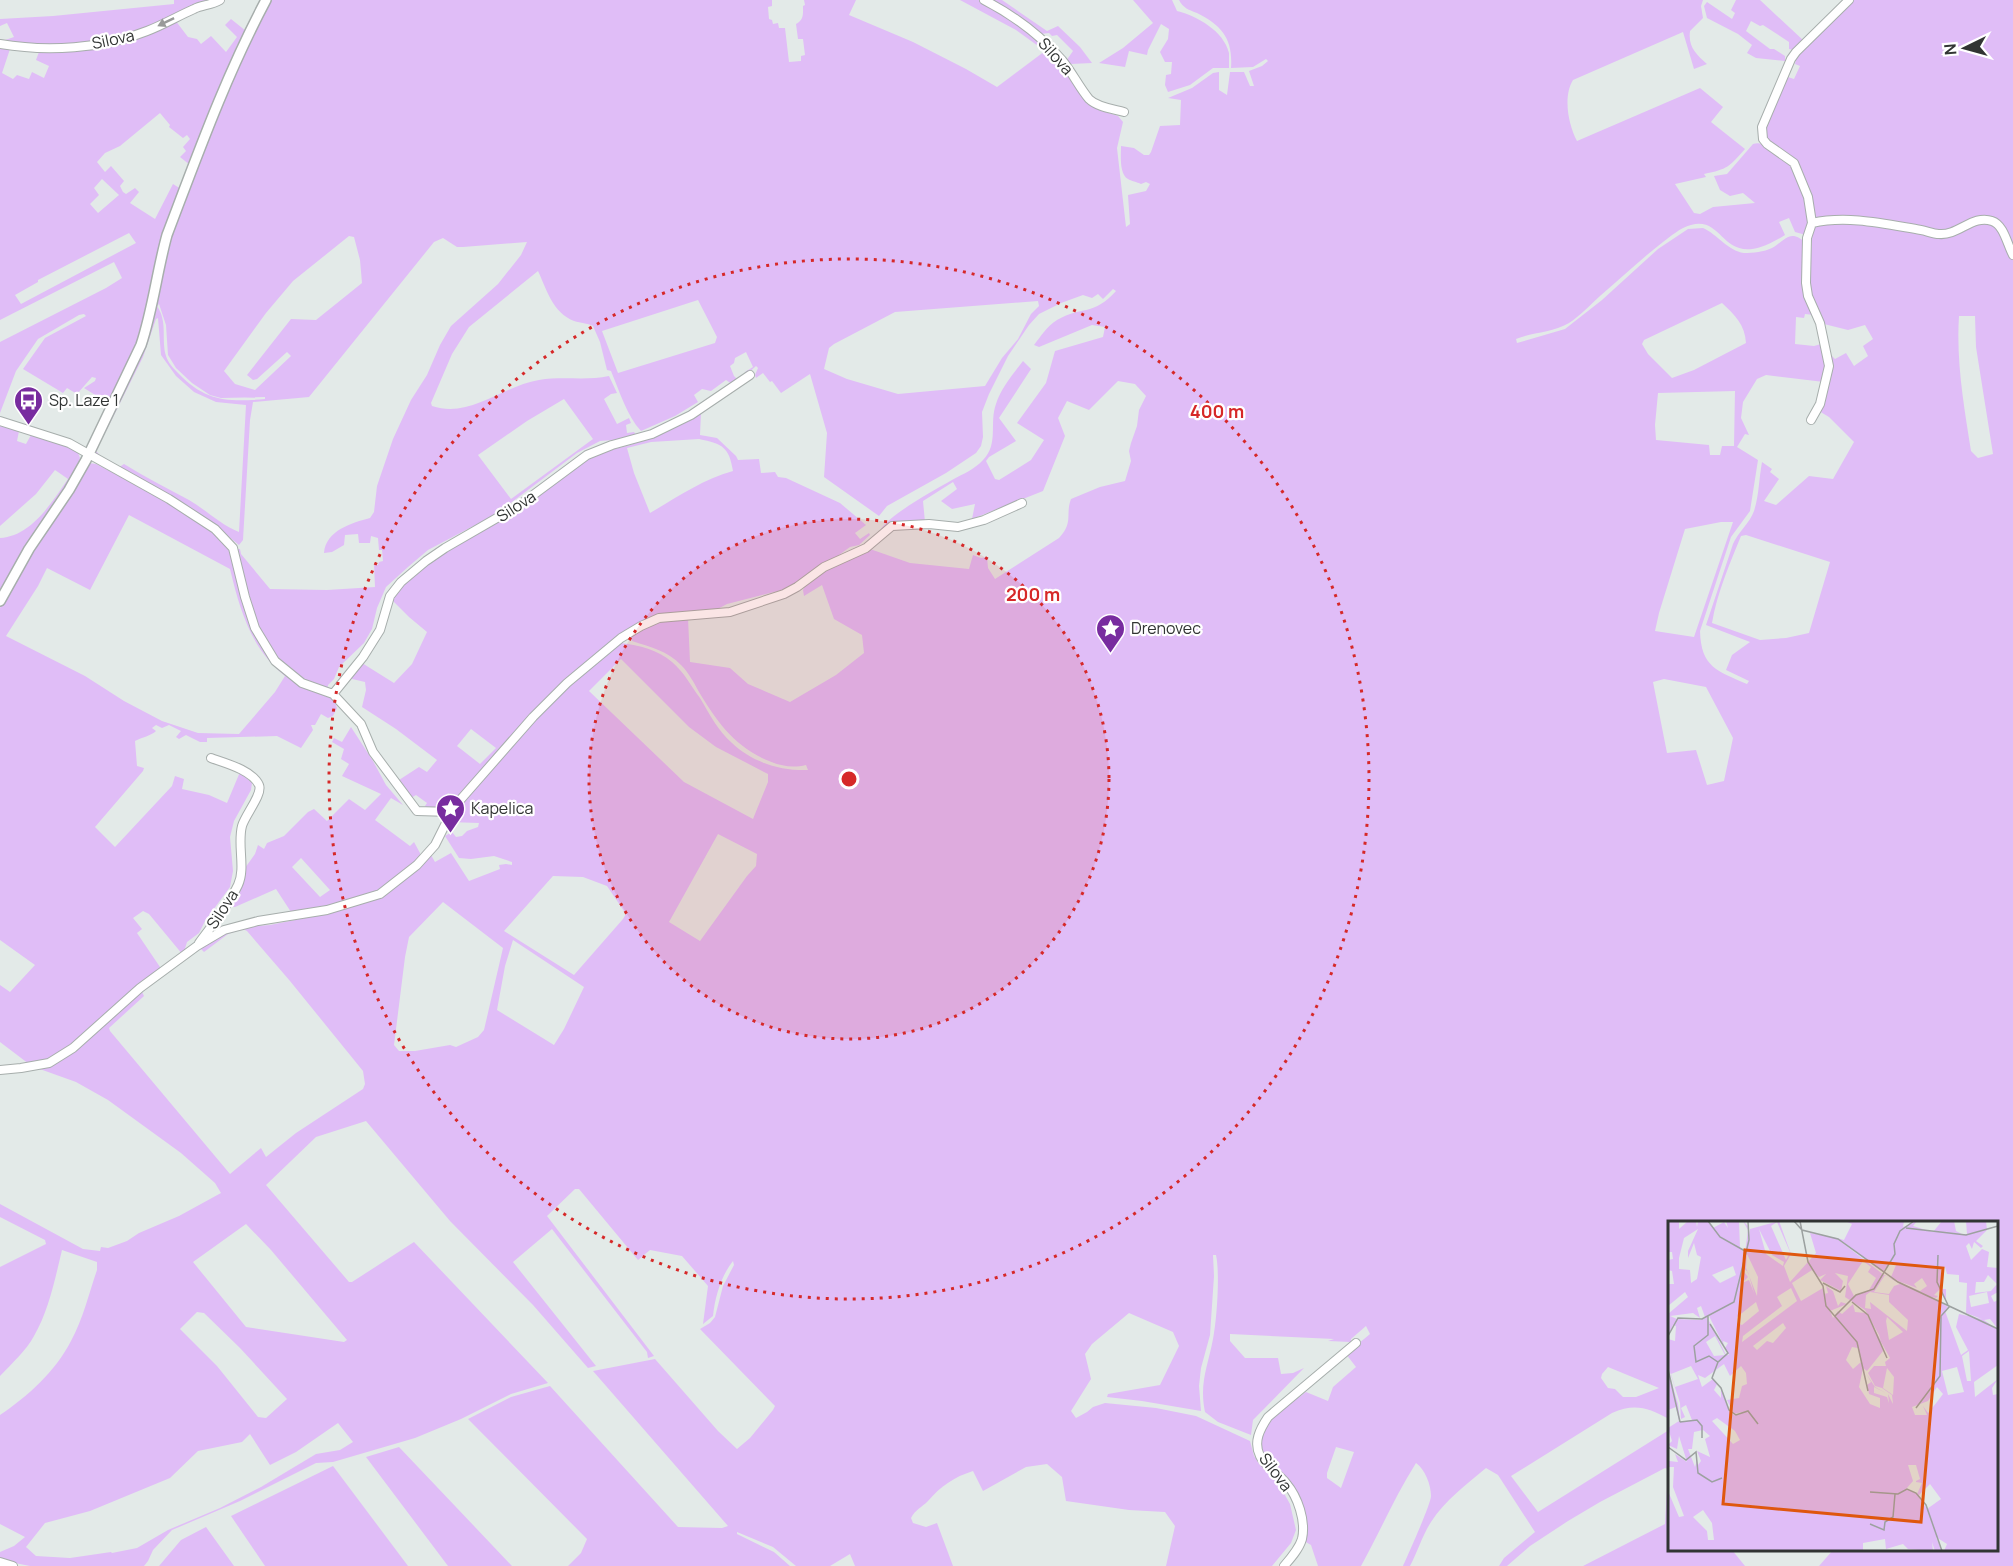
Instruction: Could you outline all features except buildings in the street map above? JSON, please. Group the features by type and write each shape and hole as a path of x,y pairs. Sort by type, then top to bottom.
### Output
{"street":[{"name":"Silova","path":"0,44 28,49 53,49 119,40 147,31 195,8 220,0"},
{"path":"0,601 29,549 69,490 141,345 147,328 167,235 231,74 266,0"},
{"name":"Silova","path":"984,0 1038,36 1062,60 1090,100 1124,112"},
{"path":"1811,420 1820,404 1829,366 1820,323 1808,296 1806,283 1807,238 1812,223 1808,197 1800,175 1789,158 1763,139 1762,127 1791,59 1849,0"},
{"path":"1812,223 1847,219 1940,234 1984,219 1999,225 2013,255"},
{"name":"Silova","path":"333,694 363,657 380,630 390,596 401,582 426,561 521,504 587,455 612,445 642,438 691,415 750,375"},
{"path":"0,421 69,443 169,499 216,529 233,548 244,597 255,628 275,662 302,683 333,694 361,724 372,752 417,810 451,812"},
{"path":"0,1070 49,1063 73,1048 140,988 197,946 224,930 258,921 327,910 380,894 417,865 435,845 454,807 533,717 567,683 621,638 641,626 659,618 730,612 783,594 797,587 824,567 866,548 892,526 929,524 958,527 984,520 1022,502"},
{"name":"Silova","path":"197,946 239,883 240,841 243,826 260,793 258,784 249,775 238,768 211,758"},
{"name":"Silova","path":"1284,1566 1302,1540 1303,1521 1293,1493 1286,1482 1260,1456 1258,1431 1268,1417 1356,1343"},
{"path":"0,1562 10,1566"}],"shaded area":[{"path":"174,0 208,0 155,26 114,38 73,45 43,46 5,43 5,40 14,37 7,23 0,26 0,19 174,4"},
{"path":"272,0 772,0 772,6 768,7 769,19 773,24 778,23 779,28 785,28 789,62 801,61 801,56 805,55 803,39 798,39 796,24 802,16 804,0 856,0 849,15 913,42 997,87 1045,51 1016,30 960,0 980,0 1000,11 1039,39 1073,78 1092,106 1118,116 1123,122 1117,148 1126,227 1130,224 1128,195 1146,191 1150,184 1146,182 1141,184 1125,177 1121,164 1121,146 1134,148 1144,155 1149,155 1160,126 1180,125 1181,100 1168,98 1192,88 1213,73 1219,72 1219,90 1227,95 1230,72 1244,72 1250,86 1254,86 1249,71 1268,61 1266,59 1253,67 1231,68 1230,49 1220,29 1206,18 1186,8 1179,0 1703,0 1701,6 1703,18 1690,31 1690,42 1699,57 1707,64 1694,69 1683,32 1573,80 1567,102 1569,118 1577,141 1700,88 1723,107 1711,122 1745,149 1723,169 1704,174 1706,177 1675,184 1694,213 1700,214 1713,207 1755,203 1743,193 1730,196 1720,190 1714,176 1727,174 1753,144 1759,143 1794,166 1803,190 1807,210 1806,235 1795,232 1789,218 1779,222 1785,235 1764,246 1748,249 1736,247 1712,228 1703,224 1687,226 1655,248 1569,323 1556,329 1516,339 1517,343 1565,329 1602,300 1658,249 1688,229 1703,228 1728,246 1744,253 1769,249 1791,236 1805,242 1804,266 1814,315 1805,314 1804,318 1796,317 1795,344 1814,346 1821,344 1827,366 1824,382 1766,375 1757,379 1743,402 1741,418 1749,435 1745,434 1737,447 1758,460 1750,511 1731,537 1700,631 1701,643 1707,660 1719,671 1747,684 1749,681 1726,670 1732,655 1750,642 1706,625 1733,544 1754,511 1762,462 1772,469 1770,472 1779,479 1764,501 1776,505 1809,476 1833,479 1854,442 1829,417 1819,411 1831,367 1830,354 1835,359 1846,353 1854,366 1868,356 1863,346 1873,339 1865,325 1848,330 1824,324 1811,297 1809,285 1813,226 1856,222 1939,236 1983,221 1997,226 2013,259 2013,1566 1819,1566 1832,1551 1998,1551 1998,1221 1668,1221 1668,1419 1641,1408 1620,1410 1511,1476 1538,1512 1668,1431 1668,1469 1665,1468 1568,1521 1530,1546 1507,1566 1499,1566 1504,1558 1535,1532 1498,1475 1486,1468 1456,1493 1437,1514 1428,1527 1410,1566 1403,1566 1431,1496 1427,1478 1416,1463 1361,1566 1318,1566 1311,1545 1304,1541 1303,1511 1264,1458 1261,1435 1271,1419 1306,1392 1328,1401 1333,1387 1356,1367 1346,1354 1370,1334 1366,1326 1351,1339 1351,1342 1328,1341 1334,1339 1230,1334 1230,1341 1245,1358 1278,1358 1281,1374 1293,1373 1304,1368 1253,1420 1251,1435 1218,1422 1205,1412 1203,1402 1205,1375 1217,1308 1217,1263 1216,1255 1213,1255 1210,1335 1201,1368 1199,1386 1201,1411 1107,1397 1108,1394 1160,1385 1179,1346 1173,1332 1129,1313 1092,1344 1085,1354 1091,1379 1071,1411 1076,1418 1093,1407 1105,1403 1156,1408 1196,1416 1250,1441 1254,1456 1260,1465 1273,1474 1290,1504 1296,1530 1291,1543 1272,1566 1166,1566 1175,1526 1165,1512 1129,1510 1066,1501 1062,1477 1047,1464 1026,1467 983,1491 973,1471 966,1473 943,1486 915,1513 911,1518 913,1523 926,1527 937,1523 953,1566 855,1566 850,1554 830,1566 796,1566 773,1547 737,1532 774,1552 790,1566 568,1566 581,1553 587,1539 468,1419 511,1397 550,1386 678,1527 722,1528 728,1526 593,1371 655,1359 718,1431 737,1449 750,1438 775,1406 700,1329 715,1317 723,1286 734,1265 733,1261 719,1287 713,1316 703,1324 708,1286 682,1256 650,1250 638,1260 579,1189 575,1189 547,1216 654,1356 648,1358 647,1352 552,1229 513,1262 596,1366 588,1368 533,1305 450,1221 366,1121 316,1137 266,1185 349,1282 414,1242 548,1383 511,1394 461,1419 415,1438 333,1462 316,1463 240,1501 172,1530 153,1550 144,1566 30,1566 0,1560 0,1552 14,1546 25,1537 0,1524 0,1415 40,1382 65,1352 82,1315 97,1270 97,1262 62,1250 44,1316 27,1347 0,1376 0,1267 46,1244 45,1240 0,1217 0,1204 83,1249 100,1251 101,1247 108,1248 127,1241 221,1193 215,1183 181,1153 108,1100 76,1082 37,1068 73,1051 142,992 144,996 109,1028 110,1031 230,1174 261,1148 266,1157 296,1133 363,1089 365,1084 363,1071 247,931 243,929 228,934 204,952 200,948 216,937 244,927 270,925 305,918 387,893 411,875 431,855 435,862 451,853 469,881 500,869 499,865 512,865 512,862 494,856 459,858 445,836 452,832 456,837 462,836 467,831 478,827 479,823 449,822 453,813 541,712 574,680 621,643 648,649 672,662 687,679 722,733 740,750 757,760 777,767 808,770 806,765 784,766 751,752 733,738 718,721 689,675 676,660 665,653 632,641 631,636 658,623 688,618 690,662 730,668 748,684 790,702 836,675 864,653 862,635 834,619 822,585 804,596 803,590 808,583 823,571 870,549 910,563 969,569 973,555 981,558 987,557 988,568 995,579 1059,538 1068,523 1071,499 1100,487 1125,481 1131,461 1129,451 1137,426 1139,410 1146,396 1135,384 1118,381 1089,410 1067,401 1058,418 1065,436 1043,491 972,519 975,504 952,509 941,501 957,489 953,482 923,501 925,522 883,531 881,529 886,523 903,510 973,469 988,454 998,398 1023,361 1031,369 999,418 1016,441 986,461 995,479 999,480 1031,460 1044,440 1017,423 1046,383 1055,351 1103,337 1105,327 1092,325 1039,347 1034,345 1047,328 1057,320 1101,304 1116,291 1113,289 1103,299 1098,294 1092,298 1083,295 1039,314 1008,356 989,394 982,412 983,437 976,453 946,473 887,506 879,516 824,477 827,433 810,374 781,393 763,373 756,378 758,368 756,366 746,375 745,372 753,367 746,352 735,358 734,363 730,366 738,380 732,384 726,380 711,391 702,389 694,395 698,402 675,416 641,431 627,410 611,371 607,370 600,342 593,326 574,321 560,312 551,300 538,271 469,327 452,354 431,403 432,406 446,409 473,405 525,383 539,380 609,376 617,393 604,399 617,424 629,418 631,423 626,425 627,433 634,432 636,435 624,439 600,441 577,453 496,514 428,550 386,587 377,608 372,629 364,643 339,667 327,691 296,678 270,652 250,611 237,549 240,549 241,554 270,589 327,590 375,587 374,564 378,565 383,561 378,538 371,536 370,543 359,543 358,534 345,535 344,545 332,552 324,553 326,545 335,533 356,522 370,518 374,512 377,486 393,439 440,345 451,326 498,284 521,255 527,242 457,247 443,238 434,242 309,397 253,402 243,540 239,545 202,515 97,458 93,450 136,367 146,342 166,255 183,202 233,76 252,35","holes":["349,236 354,237 360,260 362,283 316,320 291,319 247,375 253,380 257,379 287,352 291,356 255,390 235,384 224,371 266,313 293,281","698,300 717,337 715,343 618,373 602,331","1038,301 1039,306 1031,314 1018,339 1002,358 985,386 898,394 847,379 824,369 829,348 895,312","1722,303 1738,321 1744,331 1746,343 1694,370 1672,378 1648,354 1642,344 1644,340","159,304 166,325 168,355 176,368 192,383 210,395 221,398 265,397 265,399 219,398 209,395 189,383 167,359 160,312 157,306","1959,316 1975,316 1976,347 1993,454 1978,458 1971,451 1963,401","158,318 161,355 176,376 194,392 216,402 246,405 239,532 189,500 124,464 118,468 104,460 96,451 143,357","1735,391 1734,446 1722,446 1720,455 1710,455 1709,445 1656,440 1658,393","564,399 593,439 511,499 478,455","1733,522 1694,637 1655,631 1685,529","1746,535 1830,562 1809,633 1760,640 1712,623 1720,589 1741,536","621,659 689,727 716,747 768,774 768,782 753,819 684,782 589,691","1664,679 1706,687 1733,738 1724,781 1707,785 1696,750 1667,753 1653,682","718,834 757,854 756,866 700,941 669,922","553,876 583,877 607,886 626,914 574,975 504,931","443,902 503,948 484,1030 478,1037 456,1047 450,1045 415,1051 399,1051 394,1045 409,937","513,940 584,987 554,1045 497,1010 505,966","246,1224 347,1340 344,1342 246,1327 193,1262","197,1312 204,1313 287,1399 266,1418 258,1417 217,1366 180,1329","1608,1367 1659,1388 1636,1397 1623,1397 1615,1389 1608,1388 1601,1378","338,1423 353,1442 340,1450 316,1454 261,1487 220,1508 168,1530 137,1548 70,1558 36,1556 26,1547 45,1523 90,1511 170,1478 198,1451 242,1442 250,1434 270,1465 296,1452","1336,1447 1354,1452 1341,1488 1327,1478"]},
{"path":"989,0 1002,0 1047,31 1058,26 1080,47 1092,63 1071,64 1066,61 1073,51 1057,35 1041,34"},
{"path":"1133,0 1172,0 1177,11 1209,26 1216,31 1226,45 1229,53 1229,68 1213,68 1190,85 1168,92 1165,85 1166,75 1171,74 1172,62 1165,62 1160,52 1168,39 1169,29 1161,24 1147,55 1129,51 1125,67 1099,63 1123,48 1153,23"},
{"path":"1736,0 1760,0 1804,41 1794,50 1789,49 1789,42 1763,25 1760,26 1751,21 1746,31 1770,49 1785,56 1785,61 1756,58 1747,53 1752,45 1738,34 1707,18 1704,6 1707,2 1732,19 1735,13 1731,10"},
{"path":"1852,0 2013,0 2013,251 1993,220 1946,232 1820,219 1813,215 1807,185 1798,163 1769,142 1765,128 1785,76 1794,79 1800,66 1795,64 1794,58"},
{"path":"231,19 246,31 237,45 190,165 180,157 186,151 183,147 190,139 187,135 183,138 169,127 170,125 160,113 120,146 105,153 97,162 105,172 111,166 124,181 120,186 123,192 126,194 135,188 139,192 130,203 155,219 173,184 181,189 157,254 147,308 137,342 108,403 84,388 96,378 92,377 77,394 67,388 63,393 23,369 45,338 86,316 84,314 38,339 16,371 0,413 0,342 122,278 114,262 0,320 0,47 10,49 2,73 13,79 17,75 29,79 32,72 44,78 49,66 36,60 39,52 90,47 175,20 188,37 197,39 201,44 211,36 226,52 237,37 225,25","holes":["102,179 119,195 98,213 90,204 99,195 94,188","129,233 136,243 21,304 15,295 38,280"]},
{"path":"701,412 700,435 717,438 738,460 759,459 761,473 775,472 778,477 786,478 840,503 866,525 855,533 860,539 869,533 870,535 859,545 850,547 786,589 727,604 712,612 668,615 612,641 544,701 457,798 448,793 438,808 428,810 425,806 427,803 416,795 411,798 399,780 419,767 427,772 437,760 362,707 366,690 365,682 348,678 362,663 394,683 412,664 427,632 391,599 402,585 427,564 511,514 587,458 645,440","holes":["699,439 724,448 733,471 700,484 650,513 627,448 651,442","471,729 496,748 480,764 457,746"]},
{"path":"0,426 19,431 17,441 26,444 31,435 74,449 80,458 61,497 24,549 0,591 0,538 11,536 31,525 40,517 68,479 55,470 36,494 0,526"},
{"path":"89,463 96,464 173,504 209,527 230,550 264,649 315,691 329,697 337,708 333,716 328,718 321,714 315,725 311,725 313,730 301,748 277,736 207,738 207,742 200,742 186,735 179,739 176,737 181,731 169,725 162,728 156,725 152,728 156,731 154,733 135,741 137,766 144,768 143,771 95,827 115,847 172,786 175,776 184,779 182,789 209,795 227,803 240,772 252,783 251,790 234,821 230,837 233,871 230,887 199,933 187,942 183,955 149,914 143,911 133,918 142,929 137,933 162,970 75,1044 51,1058 29,1064 0,1042 0,985 10,992 35,965 0,940 0,608 23,565 78,484","holes":["129,515 230,569 243,614 255,641 263,654 285,676 275,692 239,734 198,733 162,721 124,701 85,676 6,636 47,568 90,590"]},
{"path":"351,727 386,785 403,805 391,798 375,820 410,846 414,842 420,853 420,860 376,893 305,913 291,912 276,889 235,907 228,907 258,845 264,849 267,843 284,836 314,809 327,821 349,799 365,810 381,794 342,776 349,764 341,759 344,749 332,742 334,738 342,742","holes":["301,858 330,890 320,897 292,867"]},
{"path":"399,1447 512,1566 448,1566 366,1457"},
{"path":"333,1466 408,1566 265,1566 231,1516"},
{"path":"1668,1469 1668,1551 1733,1551 1745,1566 1583,1566 1665,1524"},
{"path":"206,1527 234,1566 159,1566 181,1540"}],"place":[{"name":"Sp. Laze 1","path":"28,426"},
{"name":"Drenovec","path":"1110,654"},
{"name":"Kapelica","path":"450,834"}]}
